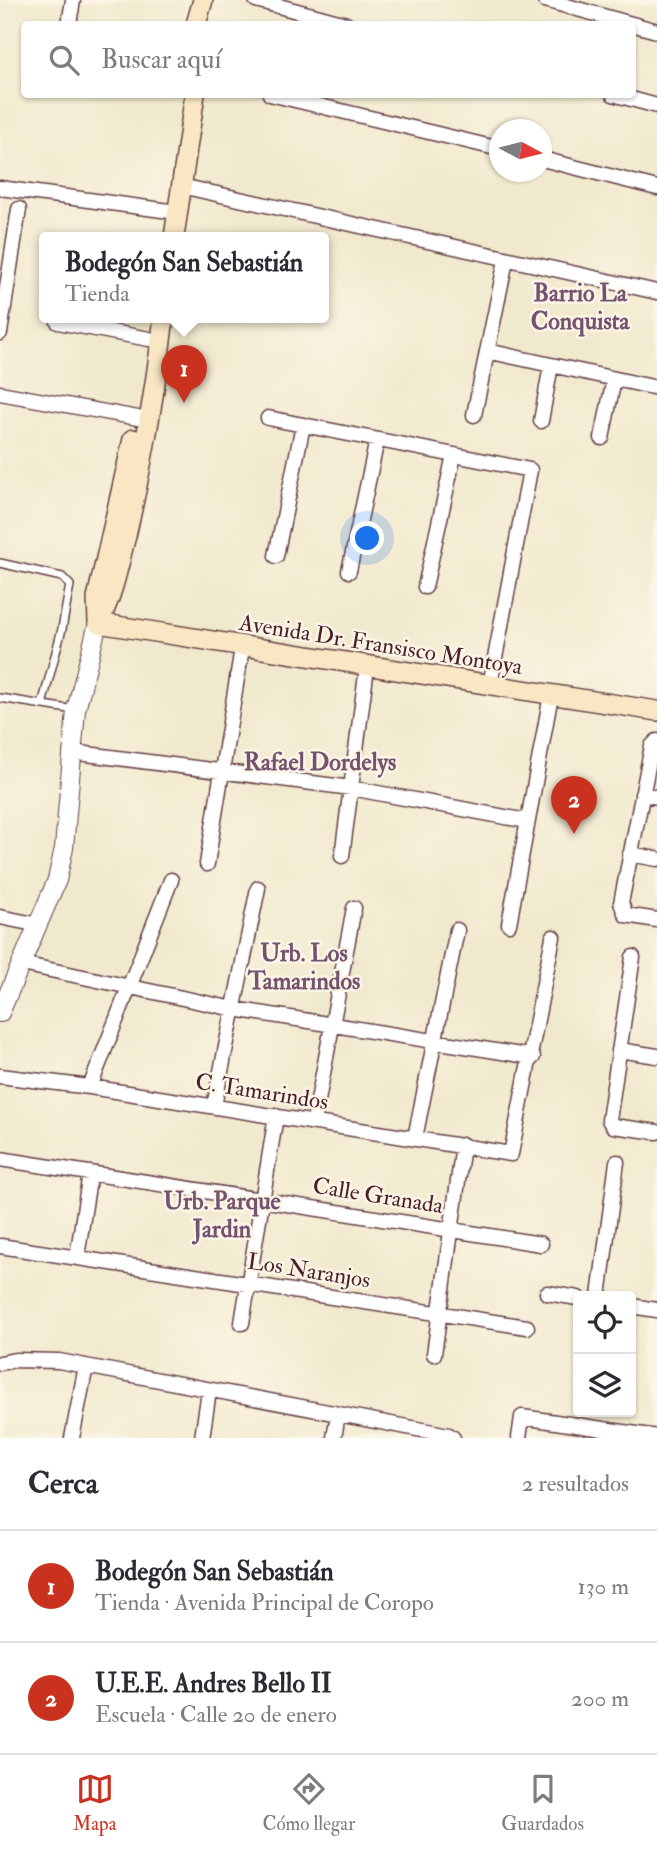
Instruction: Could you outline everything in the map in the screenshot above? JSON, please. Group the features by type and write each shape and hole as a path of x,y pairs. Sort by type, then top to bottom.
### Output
{"main road":[{"path":"197,21 203,0"},
{"path":"209,21 214,0"},
{"path":"174,232 172,211 183,98"},
{"path":"165,232 181,186 194,98"},
{"path":"98,623 97,598 138,418 151,323"},
{"path":"98,623 109,603 137,487 163,323"},
{"name":"Avenida Dr. Fransisco Montoya","path":"98,623 242,648 657,711"}],"street":[{"path":"70,21 73,0"},
{"path":"256,0 335,21"},
{"path":"545,0 621,21"},
{"path":"636,25 657,31"},
{"path":"287,98 489,147"},
{"path":"628,98 657,106"},
{"path":"552,161 656,183"},
{"path":"181,186 657,292"},
{"path":"0,188 172,211"},
{"path":"0,333 19,209"},
{"path":"474,415 506,260"},
{"path":"63,323 149,339"},
{"path":"487,351 657,388"},
{"path":"541,421 551,365"},
{"path":"602,438 614,379"},
{"path":"0,393 138,418"},
{"path":"268,418 530,470 490,685"},
{"path":"275,556 303,425"},
{"path":"349,571 377,440"},
{"path":"425,587 454,455"},
{"path":"0,1013 57,880 64,848 76,710 98,623"},
{"path":"207,864 242,648"},
{"path":"342,856 367,667"},
{"path":"509,924 551,695"},
{"path":"657,741 652,746 650,796 630,854 622,909 626,915 657,920"},
{"path":"71,752 221,774 351,788 527,821"},
{"path":"630,854 657,859"},
{"path":"90,1087 171,880"},
{"path":"214,1106 258,888"},
{"path":"314,1122 354,908"},
{"path":"0,917 39,925"},
{"path":"415,1138 457,930"},
{"path":"22,964 234,1009 533,1057 553,937"},
{"path":"633,957 610,1124 657,1132"},
{"path":"619,1050 657,1056"},
{"name":"C. Tamarindos","path":"0,1076 90,1087 511,1154 514,1151 533,1057"},
{"path":"242,1323 276,1116"},
{"path":"434,1354 463,1145"},
{"name":"Calle Granada","path":"0,1158 541,1244"},
{"path":"600,1291 617,1162"},
{"path":"77,1257 90,1173"},
{"name":"Los Naranjos","path":"0,1246 527,1327"},
{"path":"547,1293 573,1297"},
{"path":"636,1307 657,1310"},
{"path":"0,1363 15,1360 86,1366 450,1434 453,1438"},
{"path":"72,1438 86,1366"},
{"path":"202,1438 209,1391"},
{"path":"334,1438 338,1414"},
{"path":"519,1438 522,1417 657,1437"}],"lane":[{"path":"0,563 62,577 70,585 62,629 42,705"},
{"path":"0,698 76,710"}],"place":[{"name":"Bodegón San Sebastián","path":"184,403"},
{"name":"U.E.E. Andres Bello II","path":"574,834"}],"district":[{"name":"Barrio La Conquista","path":"580,307"},
{"name":"Rafael Dordelys","path":"320,762"},
{"name":"Urb. Los Tamarindos","path":"304,967"},
{"name":"Urb. Parque Jardin","path":"222,1215"}]}
